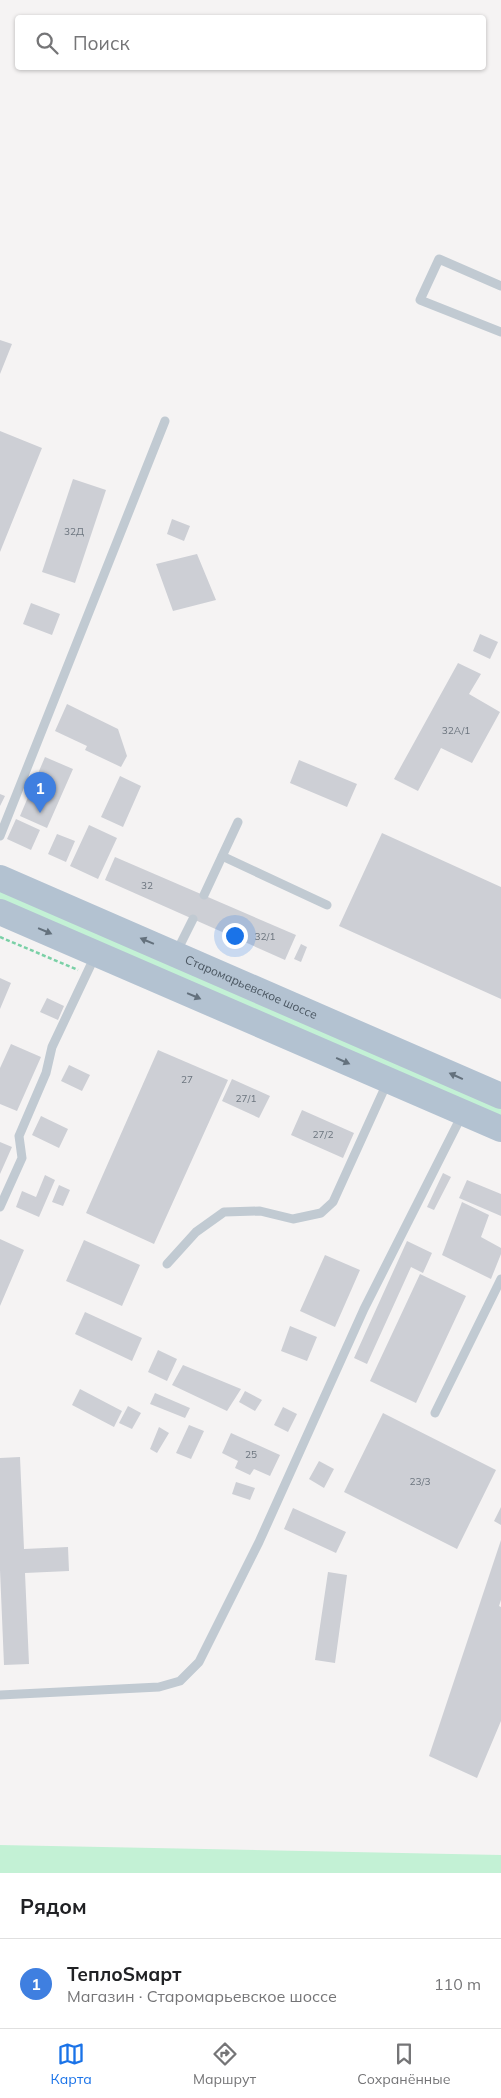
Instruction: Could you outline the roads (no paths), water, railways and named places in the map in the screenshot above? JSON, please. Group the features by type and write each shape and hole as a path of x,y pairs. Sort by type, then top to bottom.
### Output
{"main road":[{"name":"Старомарьевское шоссе","path":"0,878 501,1096"},
{"path":"0,912 501,1129"}],"lane":[{"path":"501,286 439,260 420,300 501,332"},
{"path":"0,836 165,421"},
{"path":"204,895 238,822"},
{"path":"222,856 327,904"},
{"path":"176,954 192,919"},
{"path":"0,1208 22,1158 19,1136 46,1073 52,1047 96,954"},
{"path":"167,1264 196,1232 224,1212 260,1211 293,1219 321,1213 333,1202 388,1080"},
{"path":"0,1695 159,1687 180,1681 199,1662 259,1542 364,1309 463,1113"},
{"path":"435,1412 501,1279"}],"place":[{"name":"ТеплоSмарт","path":"40,813"}]}
